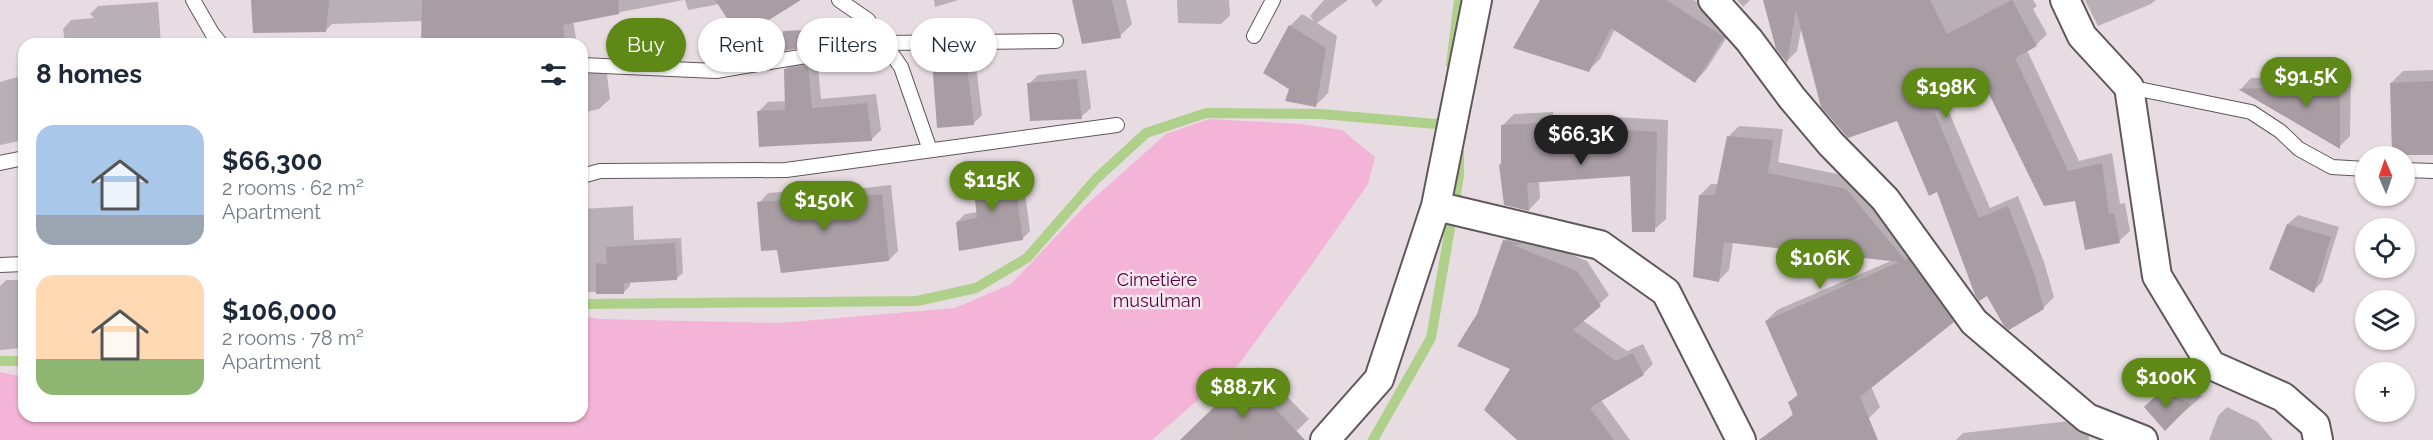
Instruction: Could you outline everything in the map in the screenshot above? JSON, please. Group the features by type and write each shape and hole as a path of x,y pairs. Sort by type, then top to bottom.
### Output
{"street":[{"path":"1325,440 1379,379 1436,206 1477,0"},
{"path":"1713,0 1749,40 1792,98 1831,144 1885,199 1974,322 2087,418 2143,440"},
{"path":"2065,0 2082,36 2128,87 2157,276 2211,365 2283,397 2315,425 2318,440"},
{"path":"1436,206 1600,245 1666,292 1741,440"}],"lane":[{"path":"193,0 216,38"},
{"path":"839,0 865,18"},
{"path":"1254,36 1273,0"},
{"path":"898,43 1056,41"},
{"path":"588,65 716,71 797,58"},
{"path":"898,63 930,150"},
{"path":"2128,87 2251,112 2280,131 2300,149 2332,167 2355,168"},
{"path":"588,174 600,171 786,170 1117,125"},
{"path":"0,163 18,159"},
{"path":"2415,170 2433,171"},
{"path":"0,265 18,264"}],"green space":[{"name":"Cimetière musulman","path":"1209,119 1300,124 1342,130 1375,157 1368,184 1239,364 1152,440 0,440 0,372 18,376 18,422 588,422 588,317 780,323 955,308 1011,284 1084,207 1166,134"}],"building":[{"path":"251,0 329,0 326,32 253,33"},
{"path":"422,0 618,0 619,14 563,25 564,38 421,38"},
{"path":"715,0 801,0 772,18 727,18"},
{"path":"1072,0 1112,0 1121,38 1082,44"},
{"path":"1540,0 1666,0 1724,37 1695,83 1611,28 1589,72 1513,48"},
{"path":"1763,0 1930,0 1947,34 2012,0 2037,46 2015,58 2068,171 2102,163 2109,214 2114,213 2120,243 2085,250 2075,201 2044,206 1988,92 1934,111 1979,218 2008,206 2034,273 2044,309 2009,330 2004,326 1987,296 1979,301 1975,295 1937,192 1929,196 1897,121 1848,138 1821,107 1796,10 1787,63 1776,49"},
{"path":"1289,25 1326,48 1316,107 1285,101 1289,89 1263,73"},
{"path":"797,30 797,49 785,51 785,31"},
{"path":"797,67 797,72 809,72 812,108 867,103 872,141 759,147 757,111 785,110 785,69"},
{"path":"933,72 968,72 974,125 937,128"},
{"path":"1077,79 1082,119 1030,121 1027,83"},
{"path":"2433,81 2433,155 2415,155 2415,146 2392,146 2390,83"},
{"path":"2340,85 2340,149 2238,89"},
{"path":"1542,123 1542,142 1601,142 1602,128 1657,132 1655,232 1632,232 1630,176 1527,183 1529,211 1504,205 1499,165 1501,164 1501,125"},
{"path":"1727,136 1773,140 1768,173 1846,189 1905,260 1908,258 1954,322 1860,397 1878,440 1759,440 1793,415 1788,402 1798,396 1765,321 1899,262 1724,242 1719,282 1693,277 1699,195 1715,195"},
{"path":"1013,169 1023,240 959,251 956,222 977,218 972,173"},
{"path":"882,194 889,261 781,273 777,250 761,251 757,202 801,199 801,202"},
{"path":"2287,224 2331,237 2314,293 2269,269"},
{"path":"1503,240 1523,244 1513,245 1577,271 1601,306 1573,330 1616,361 1633,353 1644,375 1590,408 1614,440 1517,440 1484,410 1510,369 1457,346 1477,314"},
{"path":"675,243 677,280 624,283 624,294 596,294 596,263 607,264 606,247"},
{"path":"1245,377 1305,440 1180,440"},
{"path":"2162,390 2191,404 2165,431 2144,407"}],"waterway":[{"path":"1451,65 1459,0"},
{"path":"588,304 917,301 976,288 1027,258 1096,179 1146,133 1206,113 1321,114 1436,124 1447,120 1447,117"},
{"path":"1373,440 1431,338 1459,176 1459,152"},
{"path":"0,361 18,361"}]}
